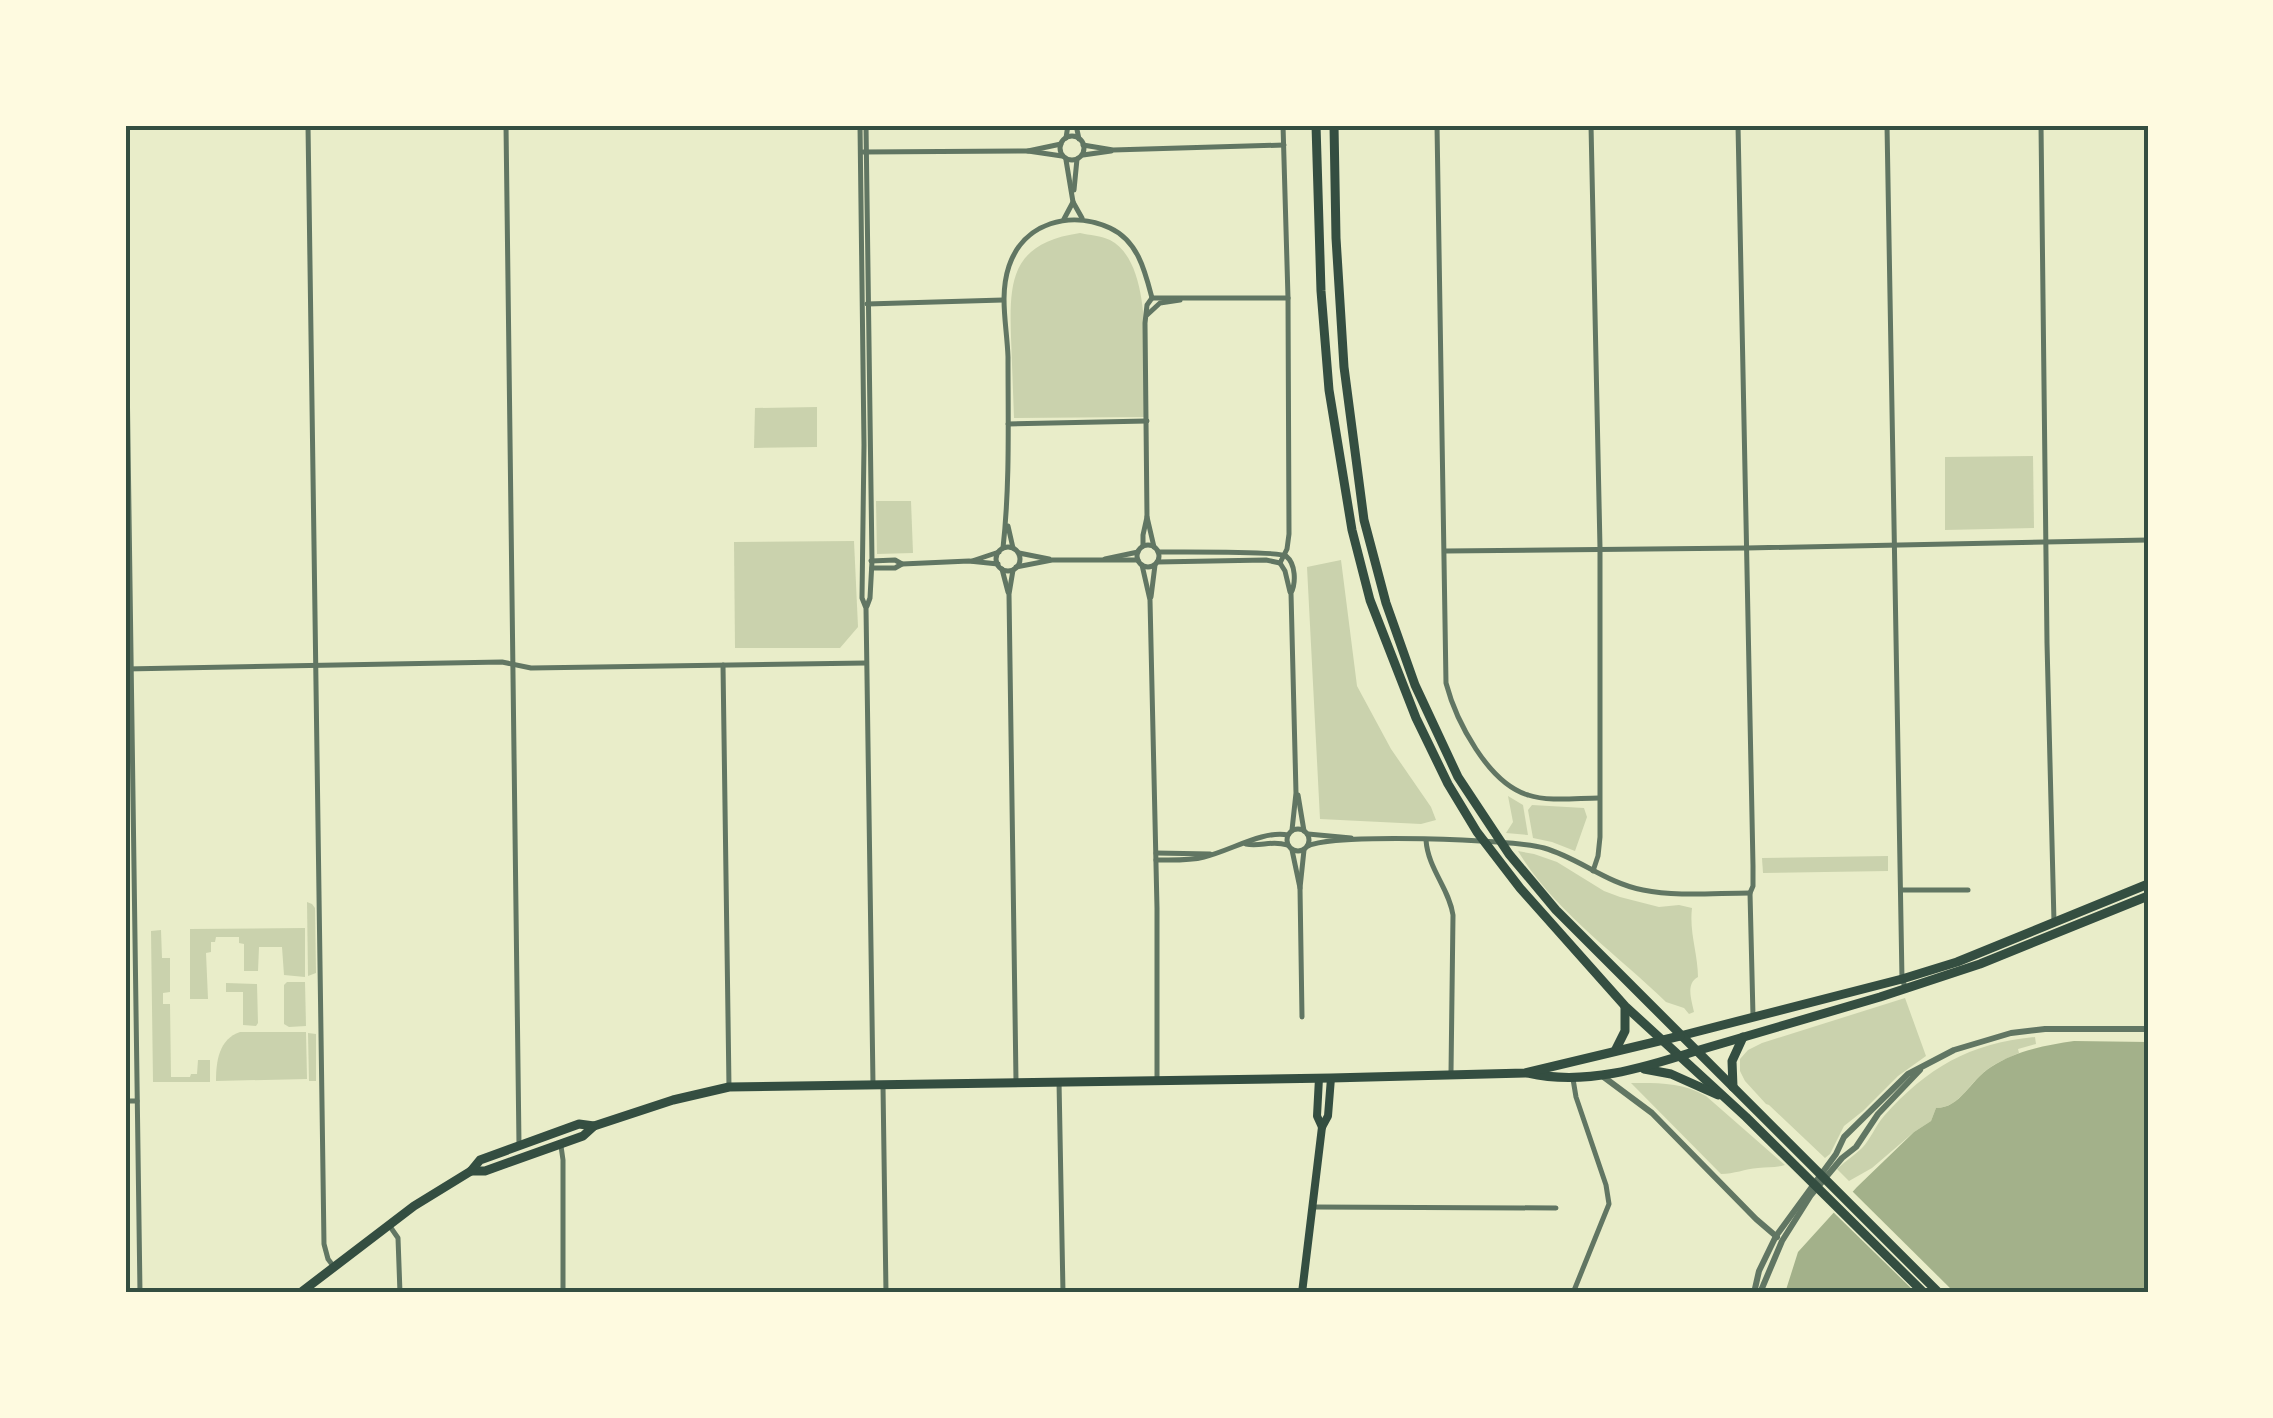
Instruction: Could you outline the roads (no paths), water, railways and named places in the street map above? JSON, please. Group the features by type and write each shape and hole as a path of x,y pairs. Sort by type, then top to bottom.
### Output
{"main road":[{"path":"1313,125 1312,176 1318,195 1329,390 1352,530 1370,600 1416,718 1448,784 1493,854 1545,919 1625,1006 1726,1098 1924,1293"},
{"path":"1334,125 1344,367 1364,520 1386,603 1415,685 1458,777 1509,854 1556,910 1939,1293"},
{"path":"300,1293 389,1225 471,1171 480,1160 579,1124 594,1126 729,1087 1526,1073 1980,964 2148,884"},
{"path":"2056,928 2148,896"},
{"path":"1526,1073 1548,1078 1572,1077 1638,1068 1904,984"},
{"path":"1615,1051 1625,1030 1625,1006"},
{"path":"1733,1088 1732,1061 1743,1037"},
{"path":"1638,1068 1671,1074 1726,1098"},
{"path":"1319,1078 1317,1116 1322,1127"},
{"path":"1302,1293 1330,1078"},
{"path":"471,1171 485,1171 584,1136 594,1126"}],"street":[{"path":"308,125 324,1244 334,1267"},
{"path":"506,125 519,1145"},
{"path":"863,125 870,598 866,608 866,663 886,1293"},
{"path":"1072,125 1064,141 1064,157 1074,202 1082,218"},
{"path":"1072,125 1081,142 1073,193"},
{"path":"1280,562 1289,534 1284,125"},
{"path":"1437,125 1446,683 1467,734 1504,782 1538,798 1599,798"},
{"path":"1591,125 1600,548 1598,856 1593,871"},
{"path":"1738,125 1753,1016"},
{"path":"1887,125 1904,984"},
{"path":"2040,125 2056,928"},
{"path":"1028,151 1072,137 1114,150"},
{"path":"864,152 1028,151 1079,157 1114,150 1284,144"},
{"path":"1064,219 1074,202"},
{"path":"1009,594 996,558 1007,523 1004,300 1008,268 1029,236 1064,219 1082,218 1112,229 1130,244 1143,264 1152,298"},
{"path":"125,230 128,668 140,1293"},
{"path":"1146,315 1160,302 1188,297"},
{"path":"1150,600 1140,562 1147,517 1146,305 1152,298 1288,298"},
{"path":"865,304 1004,300"},
{"path":"1008,424 1147,421"},
{"path":"1147,517 1156,550 1150,600 1157,1080"},
{"path":"1007,523 1020,561 1014,568 1009,594 1016,1081"},
{"path":"1445,551 2148,540"},
{"path":"1105,558 1141,549 1223,554 1268,552 1285,556 1293,568 1295,586 1291,593"},
{"path":"969,562 1001,550 1052,560"},
{"path":"868,565 895,560 902,564 969,562 1014,568 1052,560 1105,558 1140,562 1147,567 1280,562"},
{"path":"1280,562 1291,593 1296,793 1290,848 1300,888"},
{"path":"128,668 502,662 531,668 866,663"},
{"path":"724,666 729,1087"},
{"path":"1296,793 1306,832 1300,888 1302,1017"},
{"path":"1246,844 1249,840 1298,829 1354,839"},
{"path":"1156,857 1198,858 1246,844 1275,842 1290,848 1354,839 1523,843 1559,853 1626,886 1648,892 1751,890"},
{"path":"1426,840 1428,860 1451,901 1454,916 1451,1076"},
{"path":"1901,890 1968,890"},
{"path":"1757,1293 1779,1238 1849,1129 1908,1074 1954,1050 2011,1033 2145,1028"},
{"path":"1779,1238 1832,1168 1856,1147 1878,1114 1921,1069"},
{"path":"1601,1075 1652,1113 1779,1238"},
{"path":"1572,1077 1609,1204 1574,1293"},
{"path":"1059,1080 1063,1293"},
{"path":"125,1101 136,1101"},
{"path":"560,1143 564,1160 563,1293"},
{"path":"1312,1207 1556,1208"},
{"path":"389,1225 398,1238 400,1293"}]}
